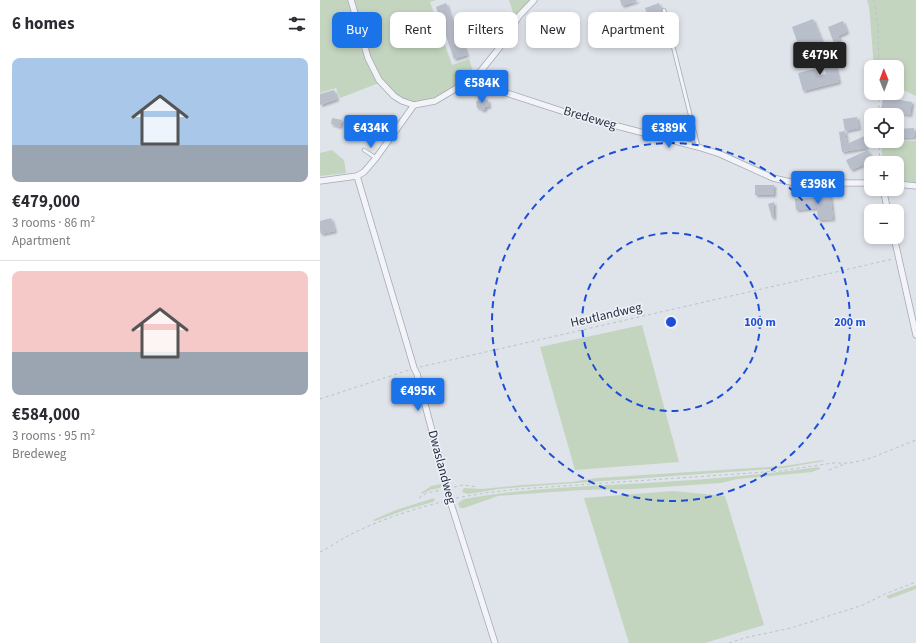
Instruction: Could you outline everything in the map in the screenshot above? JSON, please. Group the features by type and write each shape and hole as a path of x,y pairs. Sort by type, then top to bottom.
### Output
{"street":[{"path":"350,0 368,58 379,80 394,96 402,101 414,105 435,101 472,79 480,72 500,48 519,16 534,0"},
{"name":"Bredeweg","path":"472,79 488,87 571,114 720,154 773,178 808,186 836,183 864,183"},
{"path":"320,180 357,176 364,172 376,158 414,105"},
{"name":"Dwaslandweg","path":"357,176 417,374 450,499 494,643"},
{"path":"904,185 916,186"},
{"path":"896,244 916,335"}],"lane":[{"path":"664,10 698,147"},
{"path":"364,150 376,158"}],"path":[{"path":"874,0 878,27 879,60"},
{"name":"Heutlandweg","path":"320,399 414,368 899,258"},
{"path":"829,470 872,458 916,440"},
{"path":"320,552 345,538 374,525 419,508 450,499 485,493 519,489 780,471 833,463 850,463"},
{"path":"729,643 744,638 791,628 863,605 885,594 916,582"}],"green space":[{"path":"320,0 348,0 352,12 332,12 332,48 366,48 379,83 340,98 336,88 320,93"},
{"path":"352,0 436,0 430,2 433,12 390,12 390,48 446,48 452,65 469,59 474,74 436,98 414,103 395,95 381,78 368,48 382,48 382,12 356,12"},
{"path":"509,0 531,0 518,15 518,12 513,12"},
{"path":"867,0 916,0 916,96 904,90 904,60 873,60 869,6"},
{"path":"904,141 916,141 916,183 904,181 904,156 882,156 882,148 904,148"},
{"path":"332,150 344,160 346,173 320,176 320,153"},
{"path":"642,325 679,462 575,470 540,347"},
{"path":"824,461 784,468 521,487 468,494 462,492 464,488 482,489 571,482 597,478 784,466"},
{"path":"819,467 820,469 812,472 737,479 721,483 498,496 464,508 460,508 458,503 464,499 525,491 566,487 700,480 748,476"},
{"path":"441,484 442,486 440,488 430,490 422,494 421,493 431,486"},
{"path":"673,491 725,496 764,625 705,643 629,643 584,498"},
{"path":"434,498 435,500 433,502 375,521 373,520 396,510"},
{"path":"916,585 916,589 889,599 886,596"}],"building":[{"path":"620,0 636,0 637,1 622,6"},
{"path":"446,3 454,27 454,48 465,48 467,55 454,59 446,36 446,12 438,12 436,7"},
{"path":"659,3 661,12 646,12 645,8"},
{"path":"813,19 823,44 801,52 792,27"},
{"path":"843,21 847,32 838,36 840,40 834,43 828,27"},
{"path":"833,56 839,82 803,91 798,73 815,69 817,76 826,74 823,59"},
{"path":"334,90 337,99 320,105 320,94"},
{"path":"478,98 485,98 488,100 489,107 485,107 485,110 477,108 476,101 478,101"},
{"path":"883,100 912,102 910,115 904,114 904,108 881,108"},
{"path":"857,117 859,128 845,131 843,119"},
{"path":"332,118 342,120 340,127 331,124"},
{"path":"914,128 915,137 904,138 904,129"},
{"path":"845,131 847,144 864,136 864,148 867,148 842,152 839,132"},
{"path":"868,150 871,156 864,156 864,169 863,165 851,170 846,160"},
{"path":"755,185 774,185 774,195 755,195"},
{"path":"830,191 833,219 818,220 817,208 796,210 795,199 816,197 816,193"},
{"path":"774,202 774,218 772,218 768,204"},
{"path":"331,218 335,231 321,234 320,221"}]}
